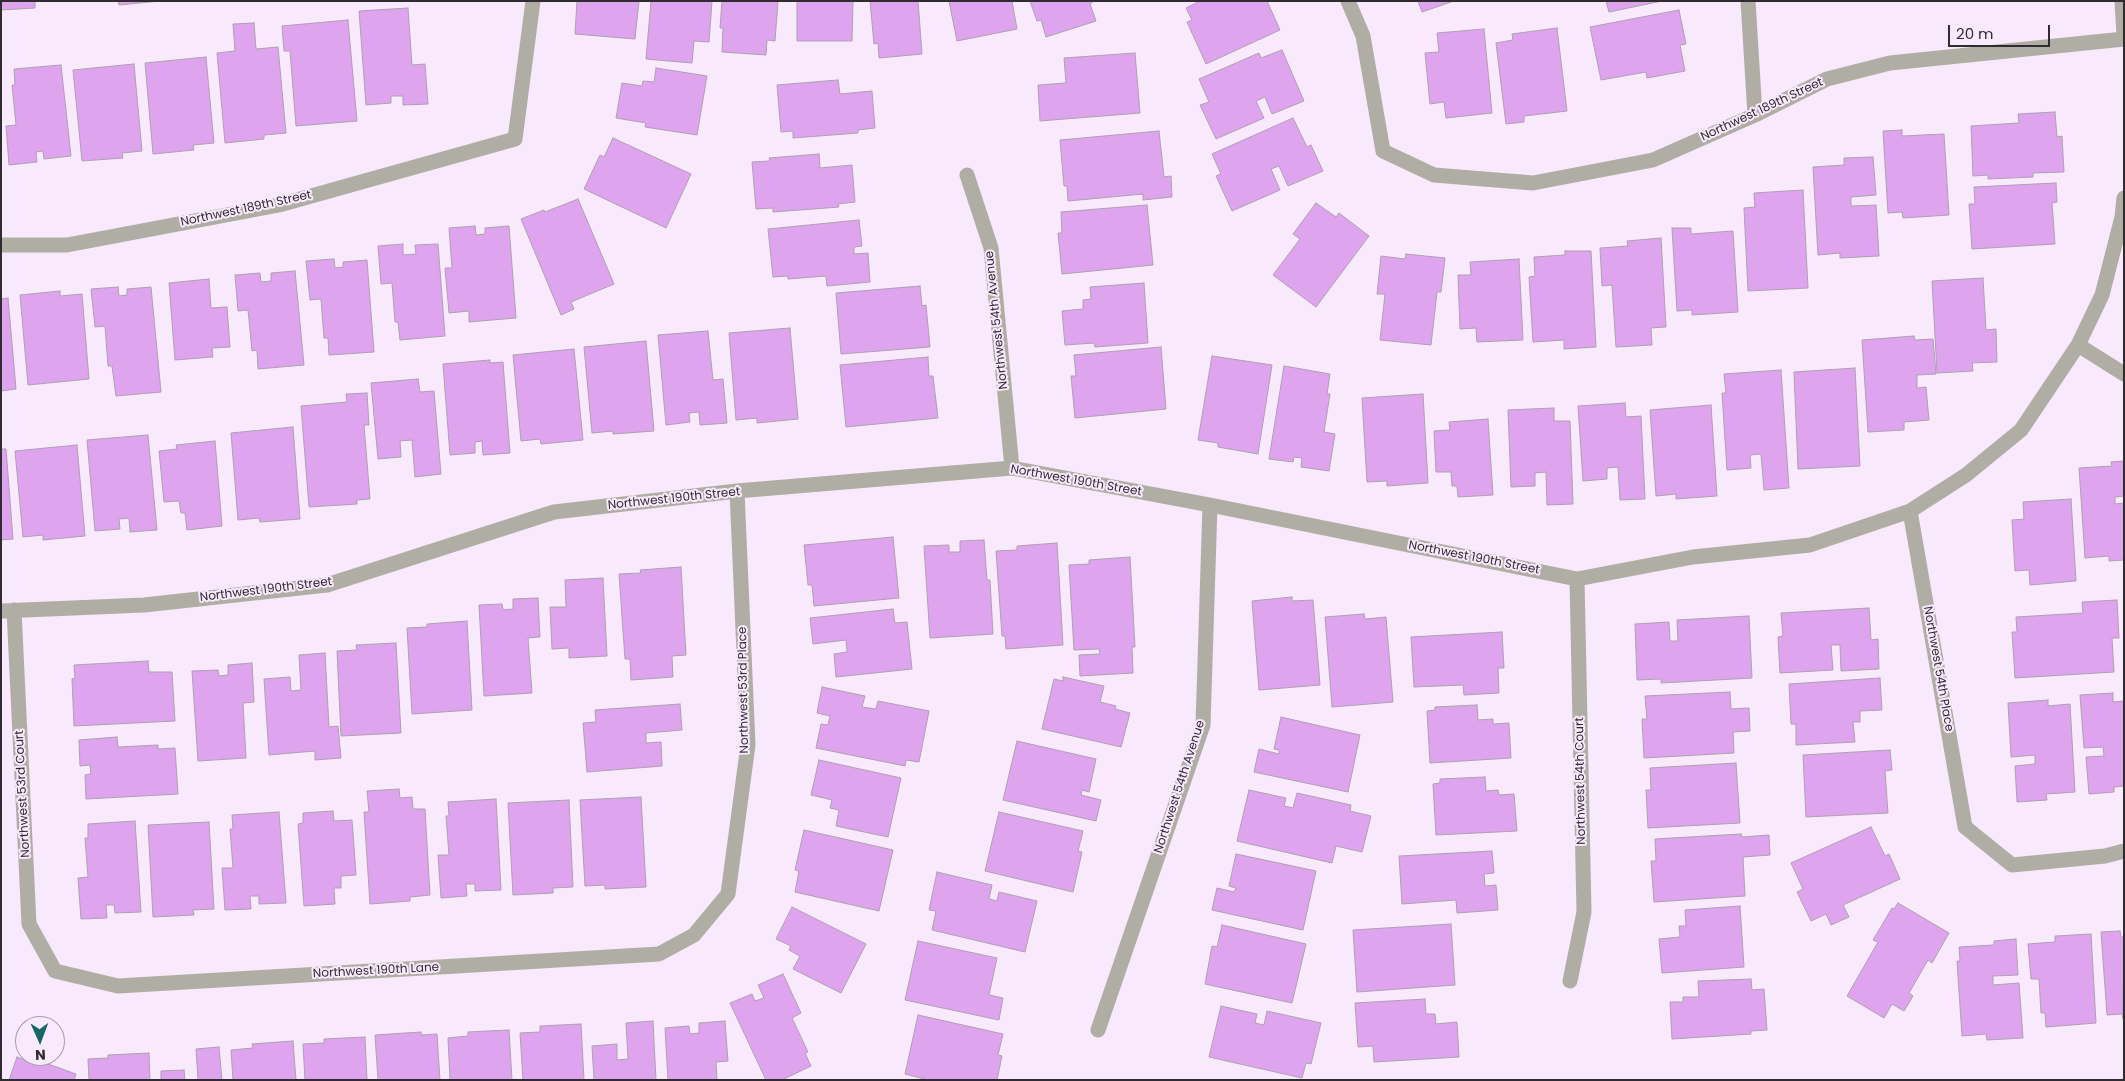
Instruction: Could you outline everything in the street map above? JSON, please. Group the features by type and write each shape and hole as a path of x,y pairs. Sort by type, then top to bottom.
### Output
{"street":[{"name":"Northwest 189th Street","path":"1,245 67,245 279,205 515,139 533,1"},
{"name":"Northwest 189th Street","path":"1348,1 1363,36 1383,151 1434,175 1532,183 1653,160 1755,115 1827,79 1890,63 2124,39"},
{"path":"1748,1 1755,115"},
{"path":"2122,1 2124,35"},
{"name":"Northwest 54th Avenue","path":"967,175 991,248 1012,468"},
{"name":"Northwest 190th Street","path":"8,610 144,605 327,584 554,512 738,491 1012,468 1210,505 1577,579 1693,557 1810,545 1910,511 1966,474 2021,430 2078,345 2102,294 2122,217 2124,198"},
{"path":"2078,345 2124,374"},
{"name":"Northwest 53rd Place","path":"694,935 728,894 748,745 738,491"},
{"name":"Northwest 54th Avenue","path":"1098,1030 1203,725 1210,505"},
{"name":"Northwest 54th Place","path":"1910,511 1965,827 2012,865 2105,856 2124,850"},
{"name":"Northwest 54th Court","path":"1570,981 1584,912 1577,579"},
{"name":"Northwest 53rd Court","path":"8,610 29,924 55,971"},
{"name":"Northwest 190th Lane","path":"55,971 118,986 659,954 694,935"}],"building":[{"path":"1,1 35,1 35,8 1,10"},
{"path":"118,1 160,1 119,5"},
{"path":"577,1 639,1 635,39 575,34"},
{"path":"651,1 712,1 709,42 694,41 692,63 646,59"},
{"path":"722,1 778,1 775,41 767,40 766,55 722,52 723,28 720,28"},
{"path":"797,1 853,1 852,41 797,41"},
{"path":"870,1 918,1 922,54 879,58 878,43 874,44"},
{"path":"949,1 1012,1 1017,29 957,41"},
{"path":"1030,1 1094,1 1090,4 1096,21 1046,37 1041,20 1037,21"},
{"path":"1200,1 1267,1 1280,30 1206,64 1187,22 1192,20 1186,8"},
{"path":"1418,1 1454,1 1422,12"},
{"path":"1606,1 1662,1 1609,12"},
{"path":"408,8 412,65 425,64 428,104 403,105 403,96 391,96 391,103 366,105 359,11"},
{"path":"1679,10 1686,44 1680,45 1685,71 1647,78 1646,72 1601,80 1590,27"},
{"path":"348,20 357,121 296,126 290,51 284,51 282,26"},
{"path":"254,23 256,49 278,47 286,133 264,135 264,139 225,143 217,53 235,51 233,24"},
{"path":"1557,28 1567,111 1524,116 1524,122 1506,124 1496,43 1513,40 1512,34"},
{"path":"1484,29 1492,113 1446,118 1444,102 1430,104 1425,53 1439,52 1437,33"},
{"path":"1282,50 1304,101 1272,114 1265,97 1256,101 1264,118 1216,139 1200,105 1209,102 1199,79 1259,53 1261,58"},
{"path":"1135,53 1140,113 1040,121 1038,85 1066,83 1064,58"},
{"path":"206,57 214,143 193,145 194,150 153,154 145,63"},
{"path":"134,64 142,151 122,153 123,158 82,161 73,70"},
{"path":"61,65 71,156 44,159 43,151 36,152 37,162 9,165 6,126 16,125 12,85 15,85 14,69"},
{"path":"656,68 707,76 697,135 645,127 646,123 616,118 622,83 642,86 643,81 654,82"},
{"path":"838,80 840,94 872,91 875,128 858,130 858,133 793,138 793,131 781,132 777,85"},
{"path":"2055,112 2057,137 2062,136 2064,172 2033,173 2033,177 1988,179 1988,175 1973,176 1971,126 2019,123 2018,114"},
{"path":"1293,118 1307,147 1311,145 1323,171 1288,186 1279,166 1271,169 1280,190 1232,211 1216,176 1221,174 1212,154"},
{"path":"1902,130 1902,136 1944,134 1949,215 1903,218 1902,212 1888,213 1883,131"},
{"path":"1159,131 1164,177 1171,176 1172,197 1143,200 1143,194 1068,201 1067,186 1064,186 1060,140"},
{"path":"613,138 691,174 666,228 584,189 600,155 604,157"},
{"path":"819,154 820,168 852,165 855,202 838,204 839,207 773,212 773,208 756,209 752,162 770,161 769,158"},
{"path":"1873,157 1876,195 1851,197 1851,206 1876,205 1879,256 1840,258 1840,253 1818,255 1813,167 1844,165 1844,158"},
{"path":"2056,183 2057,202 2052,203 2055,244 1972,249 1969,204 1975,204 1974,187"},
{"path":"1803,190 1808,288 1748,291 1744,208 1755,207 1754,193"},
{"path":"578,199 614,284 571,302 574,309 561,315 521,219"},
{"path":"1316,203 1336,217 1339,213 1369,236 1316,307 1273,275 1300,239 1293,234"},
{"path":"1147,205 1153,265 1062,274 1058,233 1062,233 1061,212"},
{"path":"859,220 862,246 854,247 854,254 868,253 870,282 827,286 826,276 788,279 788,276 773,277 768,229"},
{"path":"475,226 476,235 485,234 485,228 509,226 516,318 469,322 469,311 449,313 445,268 452,268 449,228"},
{"path":"1672,228 1691,228 1691,234 1733,231 1738,312 1692,315 1692,310 1677,311"},
{"path":"1661,238 1666,327 1651,328 1652,345 1616,347 1612,285 1602,286 1600,248 1628,246 1627,241"},
{"path":"403,244 403,255 416,254 415,245 438,244 445,336 400,340 398,322 395,322 392,283 381,284 378,246"},
{"path":"1565,251 1591,251 1596,347 1564,349 1564,340 1533,342 1529,277 1535,276 1534,257 1565,255"},
{"path":"1406,254 1445,258 1441,292 1437,292 1431,345 1380,340 1385,294 1377,294 1381,256 1405,259"},
{"path":"334,259 335,268 343,267 343,262 367,260 374,352 329,355 328,338 324,338 321,299 310,300 306,261"},
{"path":"1519,259 1523,340 1477,342 1476,328 1460,329 1458,275 1471,275 1470,262"},
{"path":"295,271 304,365 258,369 257,350 252,351 248,310 238,311 235,275 260,273 261,282 271,281 271,273"},
{"path":"1983,278 1986,330 1996,329 1997,362 1972,363 1973,371 1937,373 1932,281"},
{"path":"209,279 211,308 227,307 230,347 212,348 213,357 175,360 169,283"},
{"path":"1144,283 1148,343 1095,347 1094,343 1065,345 1062,311 1083,309 1083,300 1091,299 1090,287"},
{"path":"920,286 922,306 926,305 930,347 841,354 836,293"},
{"path":"118,287 119,296 127,295 127,289 151,287 161,392 116,396 112,366 108,366 105,326 95,327 91,289"},
{"path":"60,291 60,296 82,294 89,379 28,385 20,295"},
{"path":"8,298 16,389 1,391 1,299"},
{"path":"790,328 798,419 757,423 757,418 736,420 729,333"},
{"path":"708,331 713,380 723,379 727,423 700,425 699,412 689,413 690,422 666,425 658,335"},
{"path":"1914,336 1915,340 1933,339 1936,374 1917,375 1917,388 1926,387 1929,420 1904,422 1904,430 1868,432 1862,340"},
{"path":"646,341 654,431 613,434 613,431 592,433 584,347"},
{"path":"1161,347 1166,409 1075,418 1071,376 1076,376 1074,355"},
{"path":"574,349 583,440 541,444 540,439 521,441 513,355"},
{"path":"1212,356 1272,365 1258,454 1218,447 1218,443 1198,440"},
{"path":"928,357 929,376 933,376 938,418 846,427 840,365"},
{"path":"490,360 490,363 503,362 510,453 483,455 482,441 475,442 475,453 450,455 443,364"},
{"path":"1284,366 1330,374 1327,394 1330,394 1324,432 1335,434 1329,471 1301,467 1302,458 1294,457 1293,462 1269,459"},
{"path":"1855,368 1860,466 1798,469 1794,372"},
{"path":"1781,370 1789,488 1764,490 1761,454 1750,455 1751,468 1727,470 1722,393 1726,393 1724,374"},
{"path":"418,379 420,392 434,391 441,474 415,477 412,440 400,441 401,457 378,459 371,383"},
{"path":"367,393 369,425 364,425 370,499 357,500 357,504 309,507 301,406 347,402 346,394"},
{"path":"1423,394 1428,483 1387,486 1387,481 1367,482 1362,398"},
{"path":"1625,403 1626,417 1641,416 1645,499 1620,500 1618,467 1607,468 1607,479 1583,481 1578,406"},
{"path":"1711,405 1717,496 1676,499 1676,494 1656,496 1650,410"},
{"path":"1554,408 1554,421 1570,421 1573,504 1547,505 1546,472 1535,473 1535,486 1511,487 1508,410"},
{"path":"1488,419 1493,495 1458,497 1457,486 1452,486 1451,472 1436,472 1434,431 1450,430 1449,422"},
{"path":"293,427 300,519 260,522 259,518 238,520 231,433"},
{"path":"148,435 157,530 130,532 129,518 119,519 120,529 95,531 87,440"},
{"path":"215,441 222,526 187,530 185,513 181,513 179,501 164,502 159,451 177,449 176,445"},
{"path":"77,445 85,536 43,540 43,535 23,537 15,451"},
{"path":"1,449 6,449 13,539 1,540"},
{"path":"2124,461 2124,496 2115,497 2115,504 2124,503 2124,560 2109,561 2109,556 2085,558 2079,468 2112,466 2111,462"},
{"path":"2071,499 2076,581 2030,585 2029,570 2015,571 2012,520 2024,519 2023,502"},
{"path":"893,537 899,598 814,606 812,585 808,585 804,545"},
{"path":"984,540 987,580 990,580 993,634 930,638 924,546 949,545 949,552 960,552 960,541"},
{"path":"1057,543 1063,645 1006,649 1005,636 1002,636 996,551 1017,550 1017,546"},
{"path":"1130,557 1135,647 1132,647 1133,673 1080,676 1079,655 1100,654 1099,649 1074,650 1069,565 1089,564 1089,560"},
{"path":"681,567 686,655 672,656 673,677 631,680 630,659 625,659 619,574 641,573 640,570"},
{"path":"603,578 607,656 569,658 569,648 552,649 550,607 566,607 565,580"},
{"path":"1292,597 1292,601 1313,600 1320,685 1259,690 1252,601"},
{"path":"538,598 540,637 528,638 532,693 484,696 479,605 502,604 503,610 513,609 513,599"},
{"path":"2117,600 2119,638 2112,638 2114,672 2015,678 2012,632 2017,632 2016,617 2083,613 2082,602"},
{"path":"1869,608 1871,640 1878,639 1879,669 1841,671 1840,645 1831,645 1833,670 1780,673 1778,637 1783,636 1781,613"},
{"path":"893,609 895,623 907,622 912,669 836,677 834,654 847,652 846,640 813,644 810,618"},
{"path":"1364,614 1365,619 1386,617 1393,702 1332,707 1325,617"},
{"path":"1749,616 1752,678 1661,683 1661,679 1637,680 1635,624 1669,622 1670,641 1678,641 1677,620"},
{"path":"467,621 472,710 412,714 407,628 427,627 427,624"},
{"path":"1502,632 1504,668 1498,668 1499,693 1464,695 1463,685 1414,687 1411,637"},
{"path":"396,643 401,733 341,736 337,651 357,650 356,645"},
{"path":"325,653 329,727 338,726 341,758 315,760 315,751 269,755 264,679 290,677 291,691 301,690 299,655"},
{"path":"148,661 149,672 172,672 175,721 74,726 72,679 75,678 74,665"},
{"path":"252,663 254,702 243,703 246,758 198,761 192,671 218,670 219,676 228,675 228,665"},
{"path":"1063,677 1104,686 1100,702 1116,706 1115,709 1130,713 1121,747 1042,729 1054,679 1063,681"},
{"path":"1880,678 1882,710 1860,711 1860,722 1853,722 1855,742 1796,745 1796,724 1791,724 1789,684"},
{"path":"822,687 865,696 862,707 876,709 878,701 929,711 919,762 906,760 905,766 816,748 821,724 828,725 830,716 817,713"},
{"path":"1730,692 1731,709 1749,708 1750,731 1733,732 1734,753 1644,758 1642,719 1647,719 1645,696"},
{"path":"2113,693 2113,702 2124,701 2124,786 2114,787 2114,792 2089,794 2086,757 2104,756 2103,747 2084,748 2080,695"},
{"path":"2048,700 2048,706 2070,704 2075,792 2046,794 2047,800 2017,802 2015,766 2035,764 2035,755 2011,757 2008,703"},
{"path":"680,704 682,730 646,733 646,743 661,742 662,766 587,772 583,723 596,722 595,710"},
{"path":"1477,705 1478,720 1493,719 1493,724 1509,723 1511,758 1430,763 1427,711 1435,710 1435,707"},
{"path":"1281,717 1360,735 1348,792 1254,772 1259,749 1279,754 1279,750 1274,749"},
{"path":"117,737 118,747 158,745 158,749 175,748 178,794 86,799 85,775 91,774 90,765 80,766 79,740"},
{"path":"1017,741 1096,759 1089,792 1082,790 1081,795 1101,800 1096,821 1003,800"},
{"path":"1890,750 1892,770 1885,771 1888,813 1806,817 1803,755"},
{"path":"819,760 901,778 888,837 836,826 839,810 830,808 832,800 811,795"},
{"path":"1736,763 1740,823 1648,828 1646,790 1651,790 1650,768"},
{"path":"1485,777 1486,791 1498,790 1499,795 1514,794 1517,831 1436,835 1433,784 1440,783 1440,779"},
{"path":"399,789 400,798 412,797 413,809 425,809 430,895 410,897 410,901 370,904 364,812 369,812 367,791"},
{"path":"1249,790 1286,798 1284,806 1293,808 1297,793 1351,805 1350,811 1371,816 1362,852 1336,846 1332,863 1237,841"},
{"path":"641,797 646,887 605,889 605,885 585,886 580,800"},
{"path":"496,799 501,890 475,891 475,884 466,884 467,896 441,898 438,855 449,855 446,816 449,816 448,802"},
{"path":"569,800 573,887 553,888 553,893 513,895 508,803"},
{"path":"333,811 334,821 352,820 356,875 341,876 341,888 334,888 335,904 304,906 298,824 303,823 303,813"},
{"path":"279,812 286,903 259,904 259,896 250,896 251,909 225,910 222,868 233,868 230,829 233,829 232,815"},
{"path":"999,812 1083,831 1078,851 1082,852 1073,892 985,871"},
{"path":"135,821 141,912 115,913 114,905 106,905 107,918 81,919 78,878 88,877 85,838 88,838 88,824"},
{"path":"209,822 214,909 193,910 194,915 153,917 148,825"},
{"path":"1871,827 1885,856 1889,854 1900,879 1843,905 1849,917 1831,925 1826,914 1811,921 1797,892 1803,889 1791,863"},
{"path":"804,830 893,850 879,911 795,892 799,871 795,870"},
{"path":"1741,834 1742,837 1769,835 1770,855 1743,857 1745,896 1654,902 1651,861 1656,861 1655,839"},
{"path":"1492,851 1494,873 1484,874 1485,886 1496,885 1498,910 1457,913 1456,900 1402,904 1399,856"},
{"path":"1236,854 1316,871 1303,930 1212,910 1217,888 1234,892 1236,888 1229,886"},
{"path":"937,872 992,885 989,899 997,901 999,892 1037,901 1025,952 932,930 936,911 929,910"},
{"path":"1898,903 1949,933 1932,963 1928,960 1909,993 1913,996 1904,1011 1892,1004 1884,1018 1847,996 1878,942 1873,940 1892,908 1894,909"},
{"path":"1740,906 1744,967 1662,973 1659,939 1680,937 1679,926 1686,926 1685,910"},
{"path":"792,907 866,944 841,993 793,969 800,956 789,950 791,946 776,939"},
{"path":"1451,924 1455,985 1357,992 1353,930"},
{"path":"1222,925 1306,944 1292,1003 1205,984 1212,946 1217,947"},
{"path":"2120,931 2121,937 2124,937 2123,1019 2122,1014 2107,1015 2101,932"},
{"path":"2091,934 2096,1023 2046,1027 2045,1013 2041,1013 2039,979 2031,979 2028,944 2055,942 2055,936"},
{"path":"2016,939 2018,975 1993,976 1993,985 2019,983 2023,1038 1987,1040 1986,1034 1962,1036 1957,961 1960,961 1959,947 1994,945 1994,941"},
{"path":"918,941 997,958 989,995 1003,998 999,1020 905,1000"},
{"path":"783,974 801,1013 792,1018 808,1052 805,1053 811,1066 782,1080 766,1080 730,1003 752,994 755,1001 764,998 758,985"},
{"path":"1751,979 1752,990 1764,989 1767,1030 1751,1031 1751,1034 1672,1039 1670,1002 1683,1002 1683,997 1699,997 1698,981"},
{"path":"1425,999 1426,1014 1435,1014 1436,1024 1457,1022 1459,1057 1374,1062 1373,1046 1358,1047 1355,1003"},
{"path":"1221,1006 1257,1014 1255,1023 1264,1025 1267,1011 1321,1023 1311,1064 1306,1063 1302,1078 1209,1057"},
{"path":"918,1015 1003,1034 998,1055 1002,1056 997,1080 928,1080 905,1074"},
{"path":"653,1021 656,1080 594,1080 592,1046 617,1044 617,1060 628,1059 626,1023"},
{"path":"725,1021 728,1061 716,1062 717,1080 668,1080 665,1028 689,1026 690,1034 699,1033 699,1023"},
{"path":"581,1024 584,1080 523,1080 520,1033 540,1032 540,1026"},
{"path":"509,1030 512,1080 450,1080 448,1038 468,1036 468,1032"},
{"path":"421,1032 421,1035 437,1034 440,1080 378,1080 375,1035"},
{"path":"365,1037 367,1080 305,1080 303,1044 324,1043 324,1039"},
{"path":"293,1041 296,1080 233,1080 231,1050 253,1048 252,1044"},
{"path":"219,1047 222,1080 198,1080 196,1049"},
{"path":"149,1053 150,1080 89,1080 88,1059 108,1058 108,1055"},
{"path":"15,1063 15,1066 54,1066 76,1074 74,1080 9,1080"},
{"path":"184,1070 185,1080 161,1080 161,1071"}]}
